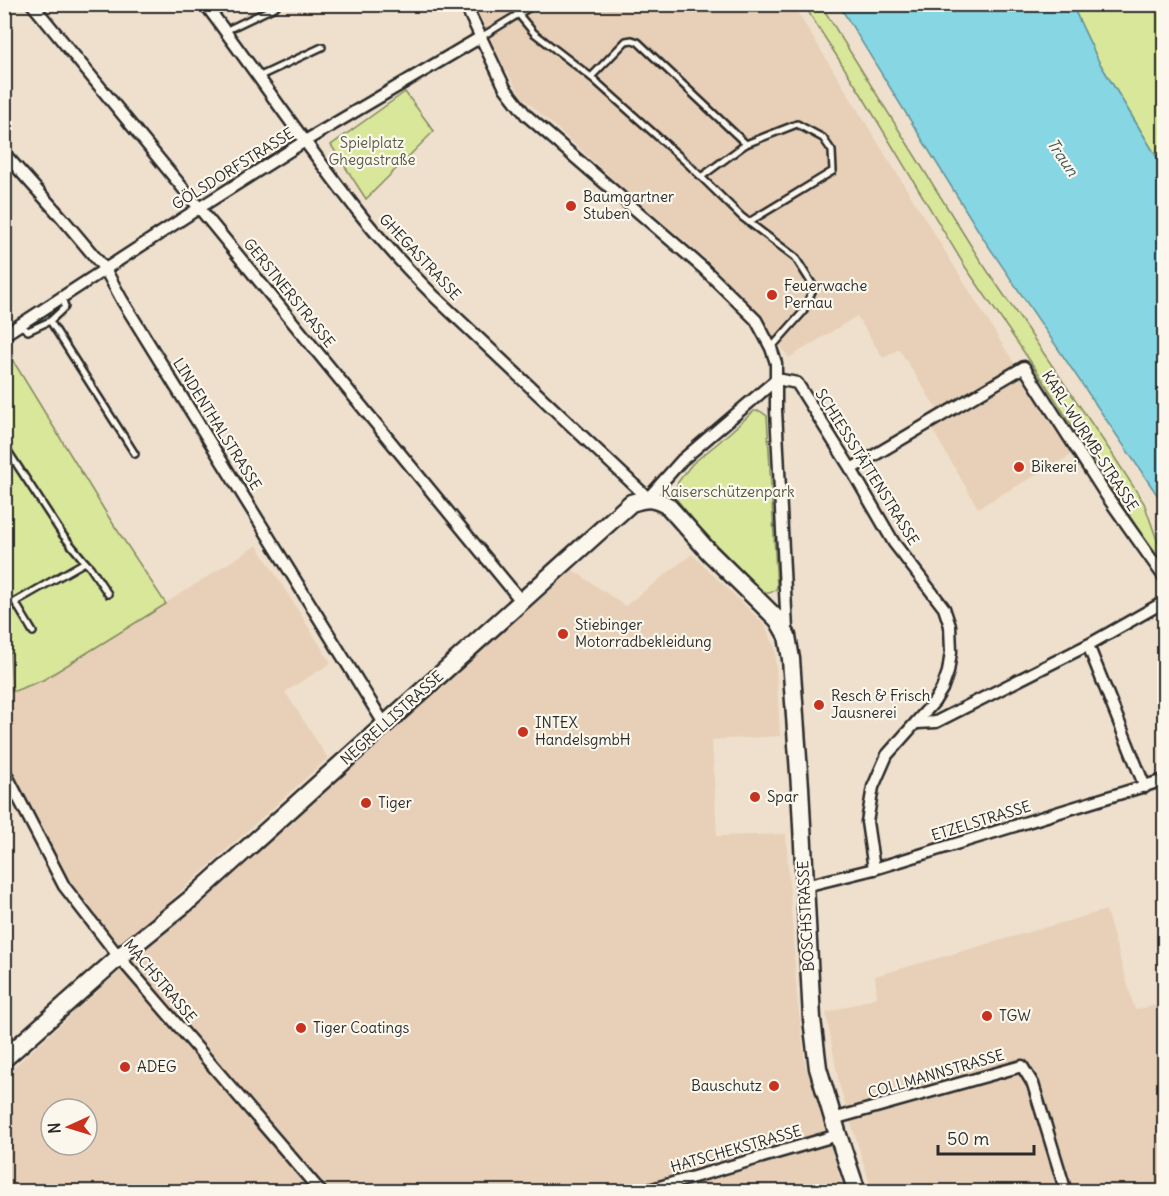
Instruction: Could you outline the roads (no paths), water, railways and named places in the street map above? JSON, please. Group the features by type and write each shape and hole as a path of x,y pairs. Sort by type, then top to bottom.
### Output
{"main road":[{"name":"NEGRELLISTRASSE","path":"4,1059 119,957 192,898 631,503 648,498"},
{"name":"BOSCHSTRASSE","path":"648,498 668,506 709,552 778,620 787,636 795,717 813,1029 818,1068 857,1191"}],"street":[{"name":"GERSTNERSTRASSE","path":"32,4 522,602"},
{"name":"GHEGASTRASSE","path":"205,4 364,219 402,263 648,498"},
{"path":"465,4 505,88 526,115 704,268 756,320 771,348 776,363 777,379"},
{"name":"GÖLSDORFSTRASSE","path":"6,332 305,141 481,37"},
{"name":"LINDENTHALSTRASSE","path":"4,153 105,269 385,725"},
{"name":"KARL-WURMB-STRASSE","path":"851,470 1024,367 1106,495 1164,577"},
{"name":"NEGRELLISTRASSE","path":"648,498 682,460 777,379"},
{"name":"SCHIESSSTÄTTENSTRASSE","path":"777,379 797,383 894,543 944,608 950,626 951,652 948,672 934,702 887,755 873,788 867,822 874,869"},
{"name":"BOSCHSTRASSE","path":"777,379 776,410 787,636"},
{"path":"917,723 936,722 1088,645 1164,602"},
{"path":"1088,645 1144,788"},
{"name":"MACHSTRASSE","path":"4,770 64,886 119,957 321,1191"},
{"name":"ETZELSTRASSE","path":"805,886 874,869 1164,780"},
{"name":"COLLMANNSTRASSE","path":"836,1127 1022,1066 1033,1084 1066,1191"},
{"name":"HATSCHEKSTRASSE","path":"642,1191 756,1160 836,1127"}],"lane":[{"path":"225,31 278,4"},
{"path":"513,4 534,33 591,78 749,222 795,257 814,287 803,312 771,348"},
{"path":"481,37 536,4"},
{"path":"591,78 626,41 638,42 746,144"},
{"path":"258,76 322,47"},
{"path":"701,177 746,144 796,124 823,138 832,151 833,171 749,222"},
{"path":"20,325 28,331 50,321 65,307 62,297"},
{"path":"50,321 135,454"},
{"path":"4,445 62,534 90,567 108,594"},
{"path":"33,632 15,602 85,562"}],"water":[{"name":"Traun","path":"839,5 1072,5 1099,62 1164,169 1164,505 983,238"}],"place":[{"name":"Baumgartner Stuben","path":"571,206"},
{"name":"Feuerwache Pernau","path":"772,295"},
{"name":"Bikerei","path":"1019,467"},
{"name":"Stiebinger Motorradbekleidung","path":"563,634"},
{"name":"Resch & Frisch Jausnerei","path":"819,705"},
{"name":"INTEX HandelsgmbH","path":"523,732"},
{"name":"Spar","path":"755,797"},
{"name":"Tiger","path":"366,803"},
{"name":"TGW","path":"987,1016"},
{"name":"Tiger Coatings","path":"301,1028"},
{"name":"ADEG","path":"125,1067"},
{"name":"Bauschutz","path":"774,1086"}],"park label":[{"name":"Spielplatz Ghegastraße","path":"372,152"},
{"name":"Kaiserschützenpark","path":"728,492"}]}
